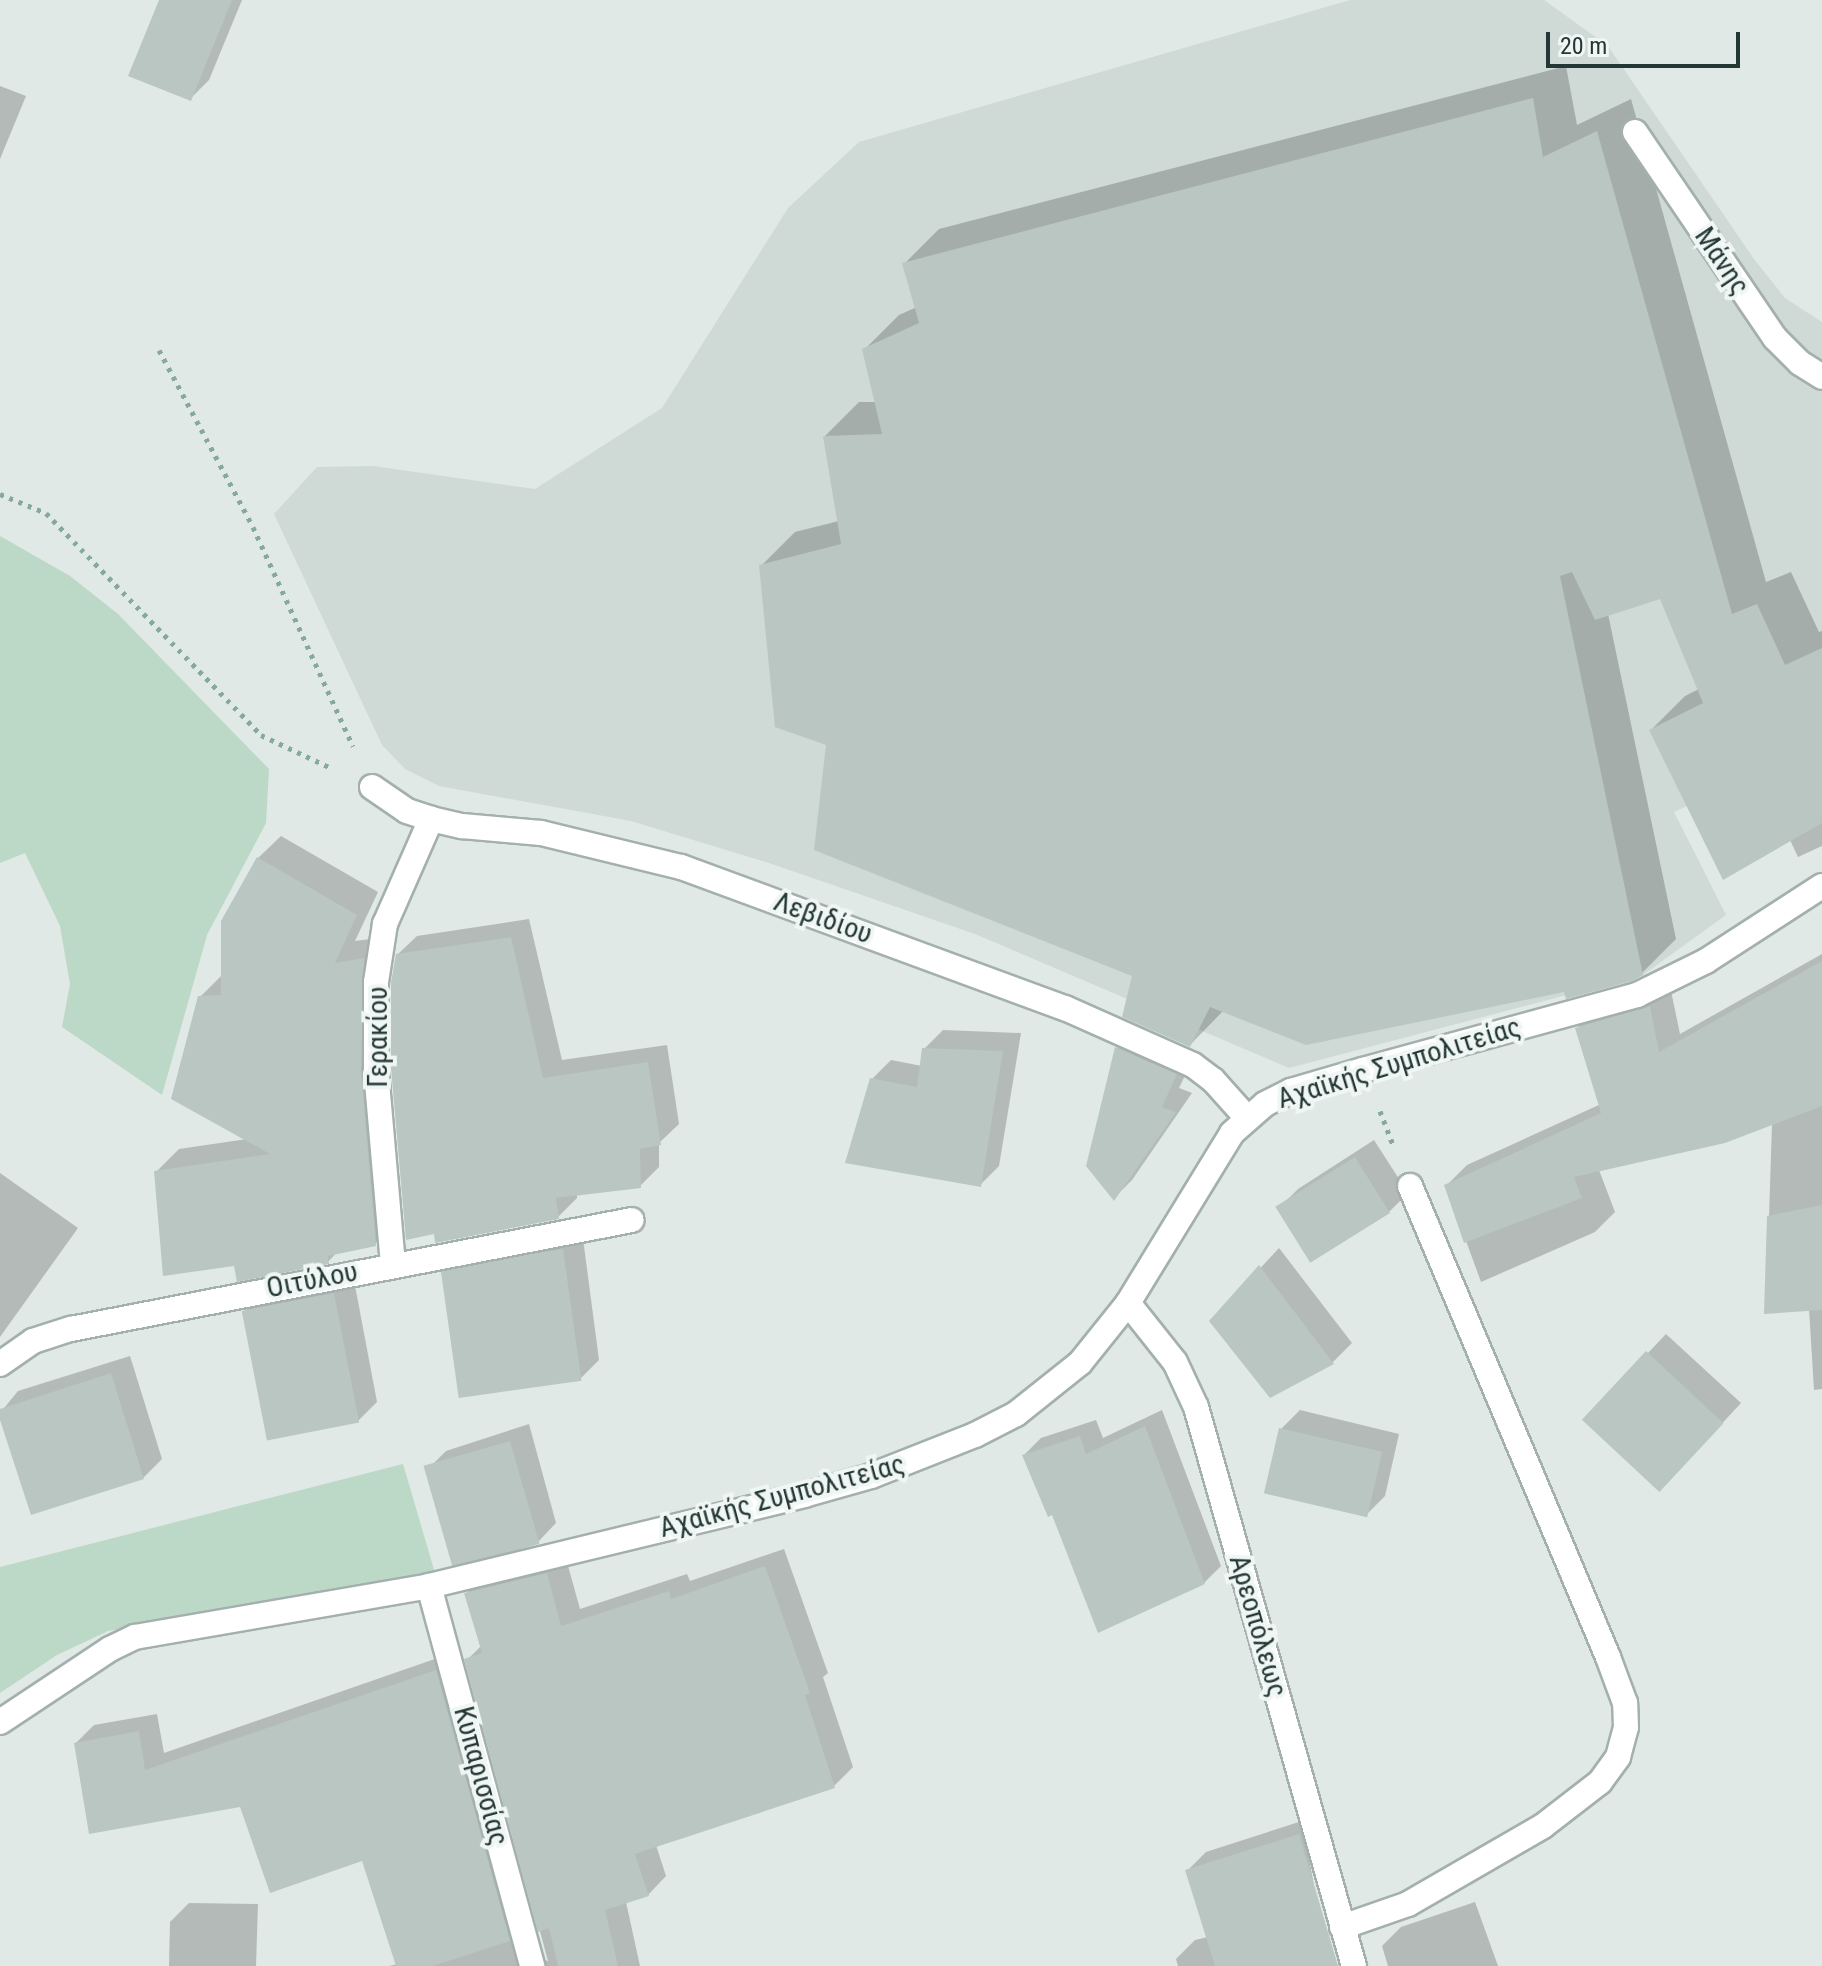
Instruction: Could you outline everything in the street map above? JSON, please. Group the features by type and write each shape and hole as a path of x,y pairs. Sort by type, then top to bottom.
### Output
{"street":[{"name":"Μάνης","path":"1635,132 1775,338 1800,363 1822,377"},
{"name":"Λεβιδίου","path":"372,787 407,811 431,819 462,826 541,833 609,847 681,867 1065,1008 1193,1065 1213,1080 1247,1118"},
{"name":"Γερακίου","path":"393,1265 379,1124 376,982 385,924 431,819"},
{"name":"Αχαϊκής Συμπολιτείας","path":"0,1722 110,1649 135,1637 429,1586 804,1495 924,1457 1016,1414 1048,1392 1080,1363 1128,1303 1202,1179 1232,1133 1247,1118 1291,1091 1637,995 1706,961 1822,886"},
{"path":"1342,1927 1408,1904 1543,1826 1600,1782 1618,1757 1626,1727 1625,1703 1608,1657 1410,1186"},
{"name":"Οιτύλου","path":"0,1364 33,1341 51,1334 632,1220"},
{"name":"Αρεοπόλεως","path":"1128,1303 1175,1362 1196,1407 1354,1966"},
{"name":"Κυπαρισσίας","path":"429,1586 532,1966"}],"path":[{"path":"159,350 253,527 372,787"},
{"path":"0,494 46,513 261,735 372,787"},
{"path":"1363,1070 1410,1186"}],"shaded area":[{"path":"1350,0 1544,0 1608,46 1754,259 1785,298 1822,322 1822,744 1674,812 1726,915 1643,975 1289,1068 975,934 769,863 631,821 439,786 405,769 382,745 274,514 317,467 373,466 535,489 662,408 788,208 859,142"}],"green space":[{"path":"0,536 70,576 118,614 269,769 266,823 207,935 162,1095 62,1027 70,984 60,926 25,853 0,863"},
{"path":"403,1464 435,1573 283,1603 108,1631 57,1655 0,1693 0,1567"}],"building":[{"path":"159,0 232,0 191,101 128,76"},
{"path":"1533,98 1543,157 1597,131 1732,614 1757,604 1785,665 1822,648 1822,823 1723,880 1649,730 1703,703 1660,599 1595,620 1572,572 1560,576 1643,975 1632,981 1566,999 1564,992 1306,1045 1210,1007 1190,1047 1122,1017 1132,976 814,850 826,745 775,727 759,565 841,544 823,436 882,434 862,349 919,323 902,263"},
{"path":"257,857 357,915 335,963 364,958 361,1070 376,1246 328,1256 329,1264 237,1282 234,1266 163,1276 154,1171 270,1154 171,1099 198,996 221,995 221,921"},
{"path":"511,937 543,1078 648,1062 661,1145 640,1149 641,1188 556,1198 559,1219 435,1243 434,1234 406,1240 391,1068 391,983 396,954"},
{"path":"1822,961 1822,1106 1725,1143 1574,1177 1582,1198 1464,1243 1444,1185 1601,1113 1575,1028 1650,1006 1659,1052"},
{"path":"1115,1047 1177,1074 1162,1107 1176,1112 1114,1201 1086,1166"},
{"path":"922,1048 1003,1051 981,1187 845,1163 870,1078 917,1087"},
{"path":"1355,1157 1390,1213 1310,1263 1275,1207"},
{"path":"1822,1205 1822,1310 1764,1314 1767,1216"},
{"path":"563,1249 582,1381 459,1398 440,1266"},
{"path":"1259,1265 1334,1364 1270,1398 1209,1321"},
{"path":"334,1293 359,1423 267,1441 242,1311"},
{"path":"1646,1351 1724,1423 1659,1492 1582,1420"},
{"path":"111,1373 144,1479 31,1515 0,1420 0,1409"},
{"path":"1145,1426 1205,1584 1098,1633 1052,1515 1048,1517 1022,1455 1080,1436 1086,1454"},
{"path":"1279,1428 1382,1452 1367,1517 1264,1493"},
{"path":"510,1441 539,1544 453,1569 423,1466"},
{"path":"765,1566 810,1693 805,1695 835,1788 635,1854 649,1896 605,1910 618,1966 558,1966 549,1928 538,1932 464,1659 482,1653 464,1593 547,1573 561,1626 669,1591 671,1599"},
{"path":"436,1670 510,1941 433,1966 396,1966 362,1861 270,1893 240,1807 89,1834 74,1743 139,1731 145,1770"},
{"path":"1299,1834 1338,1966 1215,1966 1185,1870"}]}
